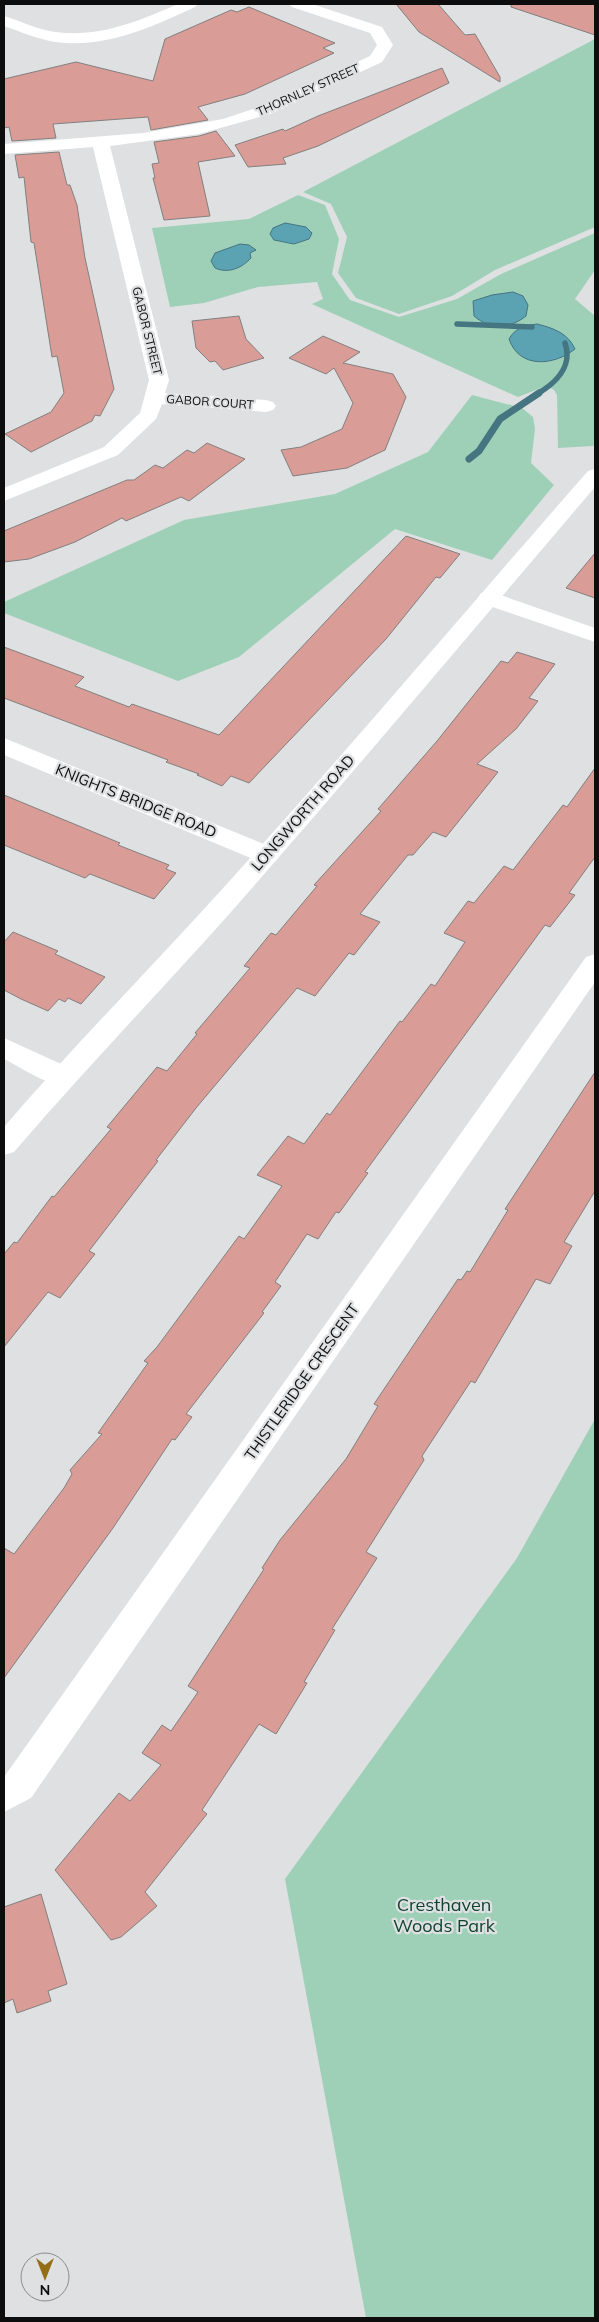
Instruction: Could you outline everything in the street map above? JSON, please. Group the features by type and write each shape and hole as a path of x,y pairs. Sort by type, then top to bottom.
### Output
{"street":[{"path":"4,21 53,37 80,39 125,30 190,4"},
{"name":"THORNLEY STREET","path":"4,149 176,134 227,123 267,110 376,59 385,45 376,30 298,4"},
{"name":"GABOR STREET","path":"4,495 111,451 149,415 159,380 100,140"},
{"name":"GABOR COURT","path":"154,398 266,406"},
{"name":"LONGWORTH ROAD","path":"4,1145 63,1076 162,974 267,855 595,475"},
{"path":"489,598 595,635"},
{"name":"KNIGHTS BRIDGE ROAD","path":"4,746 267,855"},
{"name":"THISTLERIDGE CRESCENT","path":"4,1796 19,1786 595,963"},
{"path":"4,1048 63,1076"}],"green space":[{"path":"595,39 595,227 495,270 452,296 399,314 356,298 338,273 347,237 331,204 303,192"},
{"path":"298,195 325,205 339,239 332,274 350,300 399,317 457,299 501,274 595,233 595,270 575,299 595,316 595,443 593,446 558,448 557,395 554,390 546,386 518,397 312,304 323,299 317,282 258,287 204,303 170,307 152,228 249,219"},
{"path":"472,395 522,408 533,417 535,429 531,463 554,485 492,560 395,529 239,657 178,681 4,613 4,602 184,520 335,494 428,452"},
{"name":"Cresthaven Woods Park","path":"595,1419 595,2318 366,2318 285,1879 517,1558"}],"water":[{"path":"285,223 306,227 312,233 309,239 294,244 274,240 270,234 273,228"},
{"path":"240,244 249,245 256,250 250,253 251,258 247,262 230,270 215,268 211,261 215,253"},
{"path":"513,292 523,296 528,305 526,316 520,320 507,325 493,326 480,321 474,316 473,301 492,295"},
{"path":"537,324 554,329 564,335 575,349 567,355 548,361 538,362 521,356 514,349 509,339 520,328"}],"building":[{"path":"396,4 438,4 465,35 475,34 500,77 500,82 419,32"},
{"path":"511,4 595,4 595,35 511,7"},
{"path":"249,7 335,43 323,48 334,53 245,94 198,107 208,120 151,130 148,117 53,124 56,138 12,141 9,127 4,128 4,79 76,62 153,81 165,39 231,10 237,12"},
{"path":"442,68 449,83 318,146 283,158 286,164 248,167 235,145 283,129 285,131 318,116"},
{"path":"216,131 235,156 198,162 210,216 164,220 153,178 155,178 152,164 159,163 154,142 199,136"},
{"path":"59,152 67,185 70,185 77,205 85,258 114,389 100,416 95,415 92,421 31,452 5,434 51,412 64,393 57,356 52,357 34,243 31,242 24,177 19,178 15,155"},
{"path":"239,316 246,339 264,358 223,370 215,361 210,362 196,348 192,321"},
{"path":"323,336 360,352 343,363 393,374 406,397 385,450 347,468 293,476 281,450 301,447 342,429 353,403 334,368 326,374 289,358"},
{"path":"207,443 245,459 189,501 181,497 126,521 122,518 75,542 29,559 4,562 4,531 127,480 134,480 155,465 163,468 187,450 194,453"},
{"path":"406,536 460,554 440,578 436,577 386,639 249,783 231,776 222,786 197,775 199,774 166,762 168,760 4,698 4,647 84,677 75,686 129,707 132,704 219,735"},
{"path":"595,553 595,598 566,588"},
{"path":"517,652 555,664 529,698 538,701 516,729 477,764 498,772 446,837 433,832 413,855 408,855 360,914 380,922 354,955 349,953 315,996 297,988 196,1108 156,1160 158,1161 89,1251 95,1254 60,1298 48,1292 4,1347 4,1254 14,1242 17,1243 52,1196 54,1197 111,1129 107,1127 157,1067 167,1071 197,1034 195,1033 250,968 244,966 271,933 276,935 317,886 314,885 381,811 378,809 437,741 501,661 508,663"},
{"path":"595,768 595,857 569,893 575,895 550,927 545,925 365,1172 368,1173 339,1213 336,1212 318,1239 307,1234 275,1282 281,1286 262,1312 264,1313 186,1414 192,1417 175,1440 172,1439 113,1528 4,1678 4,1548 14,1554 64,1488 72,1474 70,1470 102,1434 98,1433 148,1363 144,1361 157,1347 239,1236 244,1239 282,1186 257,1175 288,1136 304,1144 327,1113 330,1115 400,1021 402,1022 431,984 435,986 465,942 444,933 468,901 474,903 504,866 513,870 563,805 567,807"},
{"path":"4,795 120,843 118,845 169,865 166,869 176,873 154,899 90,874 85,878 4,845"},
{"path":"13,932 58,951 55,954 105,977 81,1004 68,998 65,1002 59,999 48,1011 21,999 4,990 4,942"},
{"path":"595,1072 595,1191 564,1242 572,1246 550,1284 536,1279 475,1383 471,1381 422,1456 424,1460 366,1552 377,1558 332,1629 335,1630 304,1682 307,1683 276,1734 259,1724 202,1810 207,1814 145,1892 157,1906 121,1937 111,1940 55,1870 119,1793 130,1801 161,1765 142,1753 162,1725 171,1731 198,1692 188,1686 264,1569 262,1568 280,1540 346,1459 378,1406 374,1404 458,1279 461,1280 467,1271 470,1272 508,1210 505,1209"},
{"path":"41,1894 67,1984 48,1991 51,2001 17,2013 13,1999 4,2003 4,1907"}],"waterway":[{"path":"457,324 532,327"},
{"path":"537,394 551,385 565,366 567,359 565,343"},
{"path":"469,459 479,451 500,419 539,393"}]}
